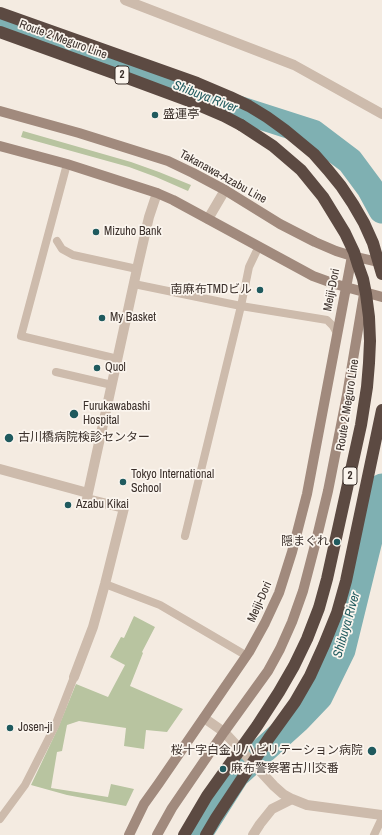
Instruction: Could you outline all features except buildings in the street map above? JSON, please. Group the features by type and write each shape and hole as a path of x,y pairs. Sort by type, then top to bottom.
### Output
{"highway":[{"name":"Route 2 Meguro Line","path":"0,13 197,84 236,100 267,117 314,154 340,186 364,223 382,274"},
{"name":"Route 2 Meguro Line","path":"0,32 189,101 241,125 260,137 301,170 323,197 345,233 354,252 363,279 370,333 370,363 367,387 361,425 319,608 307,640 279,692 257,726 207,796 184,835"},
{"name":"2","path":"206,835 224,805 295,702 310,676 324,646 337,613 346,581 382,410"}],"main road":[{"name":"Takanawa-Azabu Line","path":"0,111 79,133 168,161 225,190 280,224 315,242 336,251 382,263"},
{"path":"0,146 67,164 157,193 173,200 314,276 382,297"},
{"name":"Meiji-Dori","path":"129,835 144,804 247,656 279,593 292,552 307,494 352,256"},
{"name":"Meiji-Dori","path":"157,835 172,808 268,671 292,622 303,591 316,545 328,491 347,395 364,292 352,256"}],"street":[{"path":"125,0 294,65 382,114"},
{"path":"208,219 225,190"},
{"path":"74,677 93,627 124,508 88,499 88,494 137,269 149,217 157,193"},
{"path":"0,469 88,494"},
{"path":"204,718 224,732 266,778 283,794 292,799 307,805 382,815"},
{"path":"253,835 272,809 292,799"}],"lane":[{"path":"67,164 21,336 118,359"},
{"path":"57,241 62,249 73,254 137,269"},
{"path":"185,536 241,306 249,267 259,246"},
{"path":"134,284 241,306 327,320 337,333"},
{"path":"56,372 112,386"},
{"path":"105,584 160,605 247,656"},
{"path":"0,819 25,785 55,726 74,677"},
{"path":"374,835 382,818"}],"green space":[{"path":"23,131 131,162 191,185 188,191 129,167 21,137"},
{"path":"134,616 155,627 142,652 143,653 130,686 183,709 167,732 146,730 144,749 124,746 126,728 79,721 67,725 62,751 57,752 51,788 108,797 111,784 134,789 126,806 67,795 31,785 58,728 76,684 108,697 125,665 110,657 121,637 124,638"}],"waterway":[{"name":"Shibuya River","path":"0,23 100,57 232,107 313,133 350,161 370,188 382,210"},
{"name":"Shibuya River","path":"198,835 236,775 298,719 319,697 342,650 382,487"}],"place":[{"name":"盛運亭","path":"155,115"},
{"name":"Mizuho Bank","path":"96,232"},
{"name":"南麻布TMDビル","path":"260,290"},
{"name":"My Basket","path":"102,318"},
{"name":"Quol","path":"97,368"},
{"name":"Furukawabashi Hospital","path":"74,414"},
{"name":"古川橋病院検診センター","path":"9,438"},
{"name":"Tokyo International School","path":"123,482"},
{"name":"Azabu Kikai","path":"68,505"},
{"name":"隠まぐれ","path":"337,542"},
{"name":"Josen-ji","path":"10,728"},
{"name":"桜十字白金リハビリテーション病院","path":"372,751"},
{"name":"麻布警察署古川交番","path":"223,769"}]}
